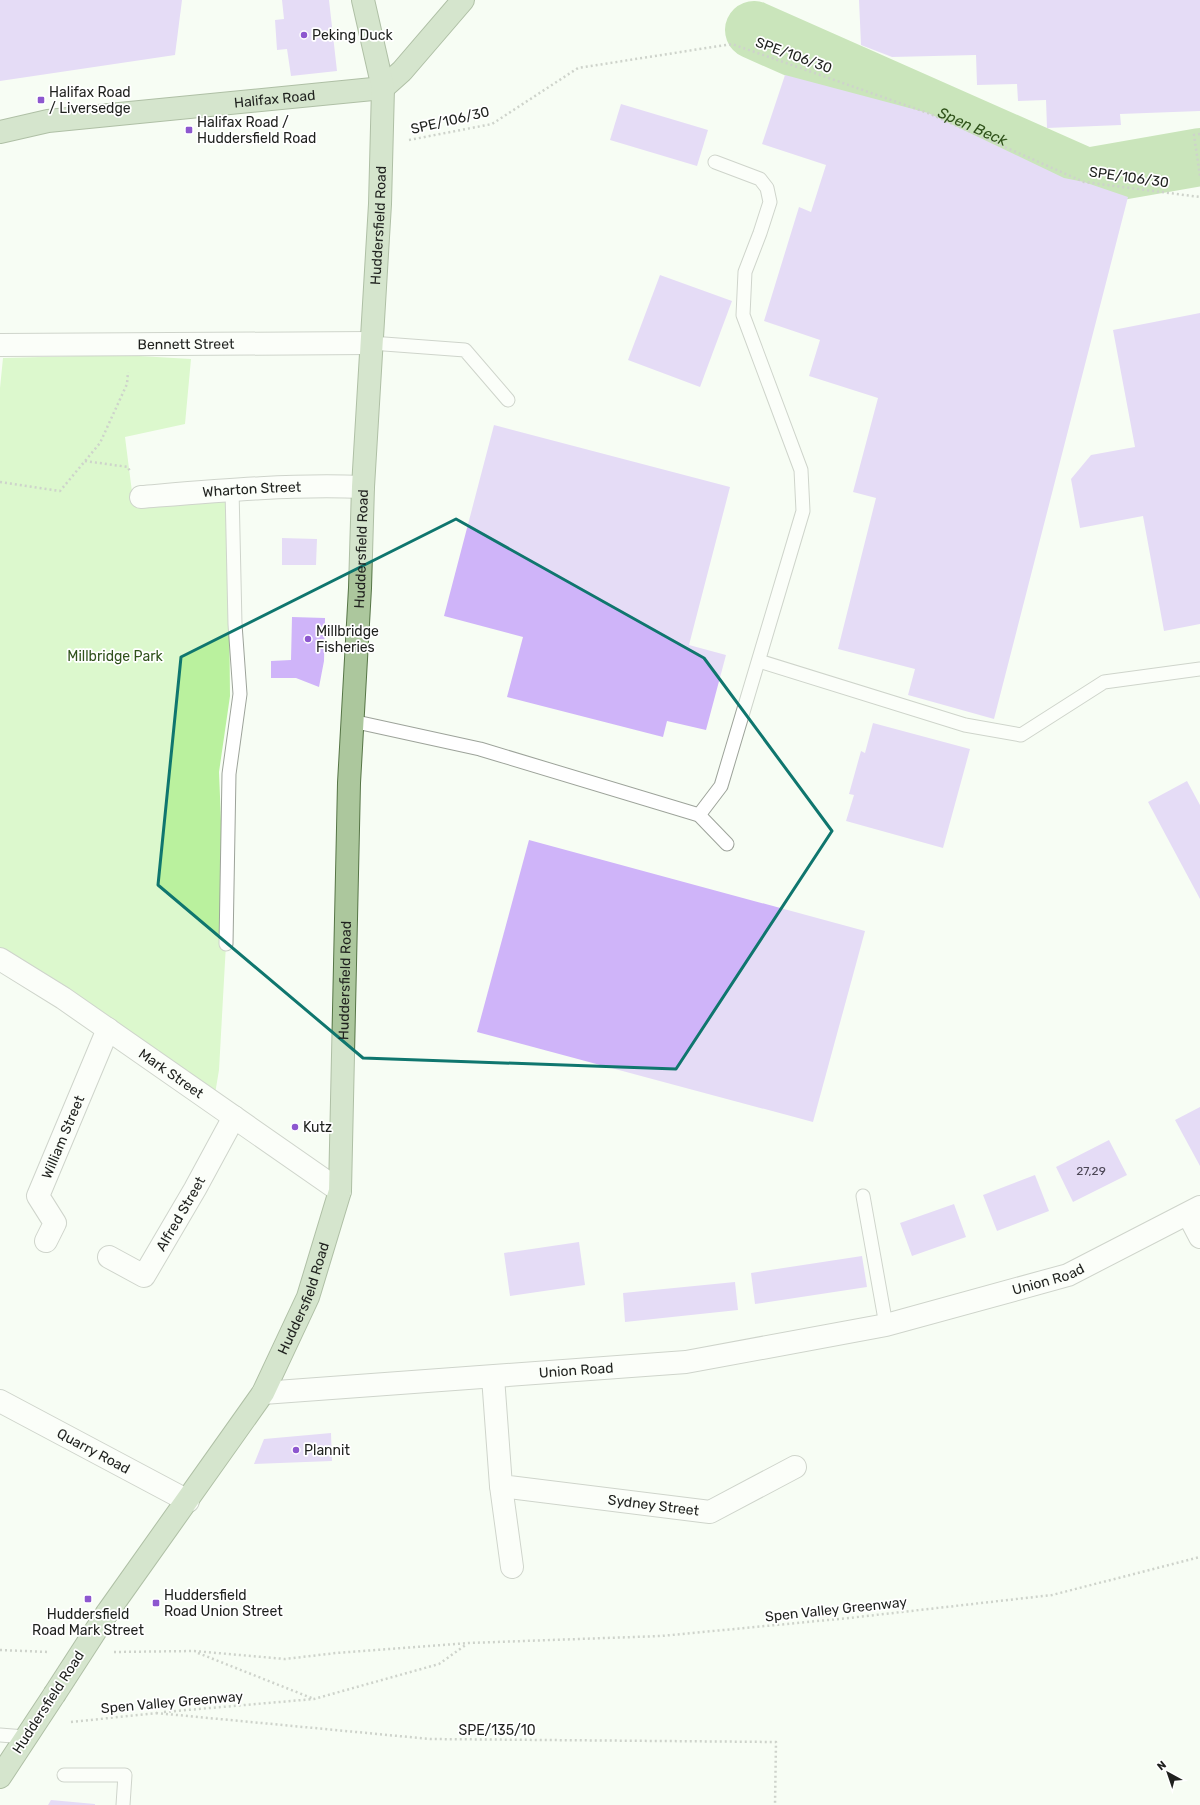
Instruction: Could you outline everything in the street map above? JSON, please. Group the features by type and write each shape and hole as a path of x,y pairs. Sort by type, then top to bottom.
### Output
{"main road":[{"name":"Huddersfield Road","path":"0,1777 107,1613 188,1501 263,1393 308,1297 340,1191 348,790 360,588 363,487 380,204 383,88 363,0"},
{"path":"383,88 402,71 463,0"},
{"name":"Halifax Road","path":"0,132 48,121 383,88"}],"street":[{"name":"Bennett Street","path":"0,345 372,343"},
{"name":"Wharton Street","path":"141,497 232,489 330,486 363,487"},
{"name":"Mark Street","path":"0,959 63,998 340,1191"},
{"name":"William Street","path":"46,1241 55,1223 38,1196 108,1029"},
{"name":"Alfred Street","path":"109,1257 144,1276 195,1189 234,1117"},
{"name":"Union Road","path":"263,1393 686,1362 886,1325 1068,1275 1194,1210"},
{"path":"1194,1210 1200,1237"},
{"path":"493,1377 502,1486 512,1567"},
{"name":"Quarry Road","path":"0,1400 188,1501"},
{"name":"Sydney Street","path":"502,1486 710,1512 796,1467"}],"lane":[{"path":"699,815 721,786 803,511 801,470 743,315 745,272 770,202 767,188 760,178 715,162"},
{"path":"372,343 465,350 508,400"},
{"path":"226,944 229,774 240,694 235,624 232,489"},
{"path":"759,661 965,725 1021,735 1104,682 1200,669"},
{"path":"352,721 480,749 699,815 728,844"},
{"path":"863,1196 886,1325"},
{"path":"0,1735 29,1731"},
{"path":"64,1775 125,1775 123,1805"}],"path":[{"name":"SPE/106/30","path":"381,145 492,124 578,68 732,44 928,113 1084,182 1200,197"},
{"path":"1200,134 1194,135 1200,176"},
{"path":"0,482 60,491 100,443 128,384 129,344"},
{"path":"84,461 128,467 141,497"},
{"name":"Spen Valley Greenway","path":"106,1652 194,1651 285,1659 336,1653 468,1643 661,1636 849,1618 1052,1595 1200,1557"},
{"name":"Spen Valley Greenway","path":"29,1731 156,1713 314,1699 439,1664 468,1643"},
{"path":"0,1650 52,1652"},
{"name":"Spen Valley Greenway","path":"194,1651 314,1699"},
{"name":"SPE/135/10","path":"156,1713 430,1739 776,1742 775,1805"}],"highlighted area":[{"path":"456,519 704,658 832,831 676,1069 363,1058 158,885 181,657"}],"green space":[{"name":"Millbridge Park","path":"122,355 191,359 185,424 125,437 132,492 228,495 230,696 219,772 226,944 219,1070 215,1094 0,951 0,388 3,358"}],"building":[{"path":"0,0 182,0 175,55 0,81"},
{"name":"Peking Duck","path":"282,0 329,0 337,71 291,76 287,49 277,50 275,20 284,19"},
{"path":"859,0 1200,0 1200,111 1120,114 1121,125 1047,128 1046,100 1018,101 1017,84 977,85 976,55 892,57 861,45"},
{"path":"785,75 928,113 1064,178 1084,182 1128,197 994,719 908,695 915,669 838,649 876,498 853,492 878,398 809,376 820,340 764,321 799,207 811,212 826,165 762,144"},
{"path":"621,104 708,130 697,166 610,140"},
{"path":"660,275 732,301 700,387 628,360"},
{"path":"1200,313 1200,624 1164,631 1143,516 1080,528 1071,479 1091,455 1135,447 1113,330"},
{"path":"494,425 730,487 689,645 726,655 706,730 667,721 663,737 507,697 523,637 444,616"},
{"path":"282,538 317,539 316,565 282,565"},
{"name":"Millbridge Fisheries","path":"292,617 325,618 324,661 319,687 296,678 271,678 271,661 291,660"},
{"path":"873,723 970,749 943,848 846,821 854,795 849,794 861,751 865,753"},
{"path":"1187,781 1200,805 1200,899 1148,802"},
{"path":"529,840 865,931 813,1122 477,1032"},
{"path":"1200,1107 1200,1166 1175,1120"},
{"path":"1109,1140 1127,1175 1073,1202 1056,1167"},
{"path":"1035,1175 1049,1211 997,1231 983,1195"},
{"path":"954,1204 966,1237 912,1256 900,1223"},
{"path":"579,1242 585,1285 510,1296 504,1253"},
{"path":"862,1256 867,1287 755,1304 751,1273"},
{"path":"735,1282 738,1310 625,1322 623,1293"},
{"name":"Plannit","path":"331,1433 332,1461 254,1464 264,1439"},
{"path":"51,1800 95,1804 95,1805 48,1805"}],"waterway":[{"name":"Spen Beck","path":"754,30 1086,177 1200,157"}],"place":[{"name":"Peking Duck","path":"304,35"},
{"name":"Halifax Road / Liversedge","path":"41,100"},
{"name":"Halifax Road / Huddersfield Road","path":"189,130"},
{"name":"Millbridge Fisheries","path":"308,639"},
{"name":"Kutz","path":"295,1127"},
{"name":"Plannit","path":"296,1450"},
{"name":"Huddersfield Road Mark Street","path":"88,1599"},
{"name":"Huddersfield Road Union Street","path":"156,1603"}]}
